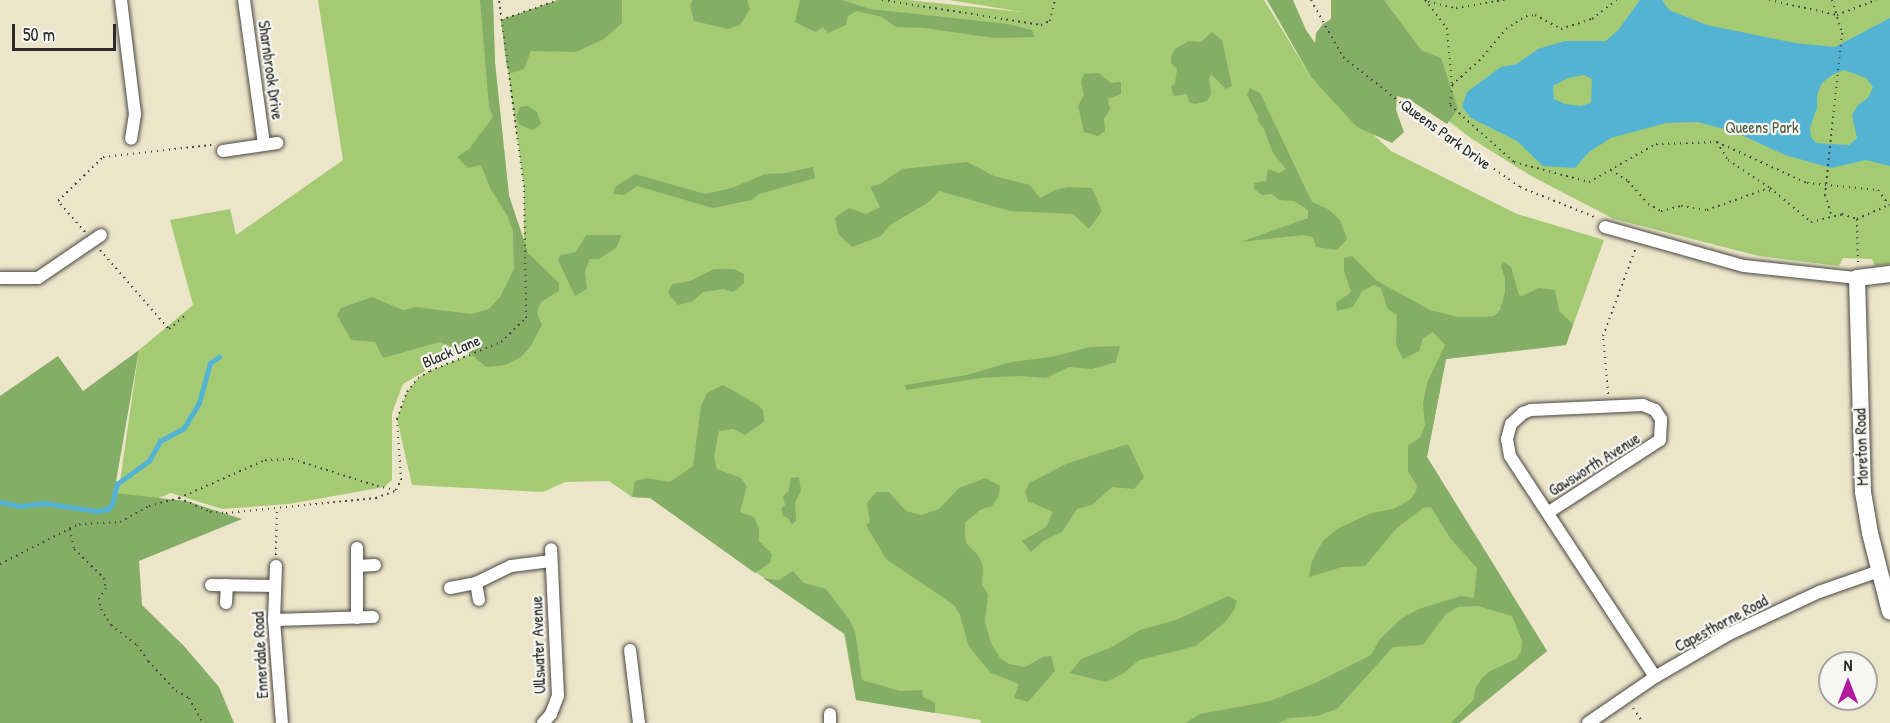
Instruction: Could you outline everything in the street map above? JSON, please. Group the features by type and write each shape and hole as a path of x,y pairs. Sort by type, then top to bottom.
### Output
{"street":[{"path":"121,0 135,114 131,139"},
{"name":"Sharnbrook Drive","path":"223,152 271,144 244,0"},
{"path":"1609,228 1639,239 1744,266 1857,278 1890,274"},
{"path":"0,278 38,278 97,238"},
{"name":"Moreton Road","path":"1857,278 1863,492 1890,612"},
{"name":"Gawsworth Avenue","path":"1549,512 1660,440 1661,419 1655,410 1643,405 1531,410 1523,413 1511,424 1507,439 1510,456 1549,512 1655,677"},
{"path":"357,548 357,618"},
{"name":"Ullswater Avenue","path":"450,588 476,583 511,567 551,555 558,696 551,714 543,723"},
{"path":"357,566 375,565"},
{"name":"Ennerdale Road","path":"276,567 274,620 282,723"},
{"name":"Capesthorne Road","path":"1588,723 1655,677 1729,634 1819,592 1879,571"},
{"path":"476,583 479,600"},
{"path":"211,585 274,586"},
{"name":"Ennerdale Road","path":"226,603 227,585"},
{"path":"274,620 373,617"},
{"path":"630,650 639,723"}],"path":[{"name":"Black Lane","path":"396,490 401,480 397,419 406,392 418,378 430,371 501,342 526,318 524,187 499,0"},
{"path":"501,21 558,0"},
{"path":"882,0 1041,25 1050,21 1055,0"},
{"name":"Queens Park Drive","path":"1311,0 1343,57 1415,114 1520,187 1607,222 1609,228"},
{"path":"1427,1 1456,8 1504,0"},
{"path":"1452,85 1479,61 1506,29 1526,16 1535,15 1561,29 1592,19 1616,0"},
{"path":"1769,0 1837,15 1876,0"},
{"path":"1832,0 1842,33 1826,184 1826,195 1833,217"},
{"path":"1427,1 1447,28 1452,85 1450,105 1514,162 1589,182 1656,144 1717,142 1807,183 1878,190 1889,205 1857,219 1842,214 1811,222 1775,192 1728,160 1717,142"},
{"path":"187,314 169,329 97,238 58,201 104,157 216,145 223,152"},
{"path":"1611,170 1628,181 1648,204 1661,211 1681,206 1707,210 1764,190 1775,192"},
{"path":"1857,219 1857,278"},
{"path":"1608,406 1603,336 1639,239"},
{"path":"0,564 70,528 97,521 120,522 149,506 179,498 254,464 278,458 292,459 396,490"},
{"path":"179,498 210,512 278,510 376,498 396,490"},
{"path":"276,567 278,510"},
{"path":"70,528 74,549 104,578 106,588 99,598 100,609 111,625 137,645 148,661 176,691 189,698 203,723"},
{"path":"1625,696 1643,723"}],"green space":[{"path":"318,0 493,0 495,63 509,196 524,240 524,187 501,20 558,0 908,0 1023,12 949,0 1264,0 1311,77 1391,151 1517,214 1604,240 1566,345 1446,359 1427,457 1547,651 1459,723 981,723 980,720 856,700 844,634 650,498 632,497 609,481 565,482 543,492 412,485 397,419 407,392 418,378 471,354 523,296 442,361 403,384 392,413 392,480 384,487 289,504 222,509 171,493 115,516 139,350 193,305 170,220 230,209 236,235 343,160"},
{"path":"480,0 493,0 495,63 509,196 528,253 559,283 559,291 541,302 537,313 542,325 530,347 521,357 505,365 486,367 471,354 440,342 383,358 375,342 351,340 337,315 341,308 372,297 403,310 416,307 471,314 489,309 500,297 514,269 513,231 507,215 490,188 481,165 468,168 457,157 469,149 493,117 489,107"},
{"path":"558,0 622,0 622,23 604,39 576,52 531,51 524,69 511,73 507,68 501,20"},
{"path":"693,0 747,0 750,9 740,25 728,29 694,21 690,6"},
{"path":"800,0 842,0 870,9 1008,24 1032,30 1035,37 994,38 924,28 896,27 882,17 857,11 848,16 846,25 828,33 823,27 815,32 795,22"},
{"path":"1267,0 1293,0 1306,30 1315,43 1316,33 1323,24 1331,19 1331,0 1384,0 1421,50 1441,58 1458,109 1447,124 1410,100 1397,96 1396,110 1404,132 1392,143 1357,127 1311,77"},
{"name":"Queens Park","path":"1336,0 1890,0 1890,264 1875,266 1872,259 1843,258 1839,266 1759,256 1614,219 1533,177 1472,139 1434,110"},
{"path":"1212,32 1222,40 1232,86 1226,89 1211,74 1209,79 1211,94 1207,101 1195,104 1189,102 1187,94 1174,96 1171,87 1175,83 1177,69 1171,63 1171,57 1175,49 1189,41 1201,42"},
{"path":"1099,73 1111,83 1121,82 1121,94 1108,99 1110,109 1104,119 1105,131 1098,136 1084,132 1078,106 1084,95 1081,82 1084,74"},
{"path":"1250,88 1260,93 1312,202 1328,209 1340,220 1347,239 1337,250 1316,247 1313,237 1303,235 1241,242 1308,218 1308,210 1294,201 1279,200 1272,194 1262,195 1254,189 1254,183 1266,181 1268,169 1279,173 1286,169 1273,153 1264,129 1258,121 1258,116 1247,95"},
{"path":"528,106 537,112 541,124 533,130 520,125 516,117 520,107"},
{"path":"967,162 994,176 1030,185 1040,198 1055,190 1068,187 1092,188 1102,211 1089,229 1073,214 1010,211 939,191 929,202 890,225 881,236 852,247 838,234 835,218 849,208 866,214 880,207 870,187 880,184 902,169"},
{"path":"813,167 815,178 759,194 752,200 713,208 637,186 624,195 613,194 616,186 635,174 705,194 732,188 765,174 785,173"},
{"path":"586,235 622,235 616,248 599,259 590,259 585,271 587,289 575,296 558,260 561,255 576,252"},
{"path":"1352,256 1377,281 1430,310 1458,317 1494,316 1500,310 1505,292 1505,278 1501,266 1504,262 1511,267 1519,295 1522,296 1539,288 1555,290 1559,311 1573,324 1566,345 1446,359 1427,457 1547,651 1459,723 1451,723 1474,699 1475,689 1482,678 1490,671 1516,659 1521,652 1522,641 1512,616 1478,606 1458,607 1446,614 1423,645 1393,647 1337,709 1317,716 1290,718 1279,723 1185,723 1200,714 1270,701 1315,683 1371,655 1380,639 1402,618 1419,609 1461,596 1474,598 1477,568 1450,538 1431,507 1423,508 1397,528 1365,566 1342,567 1309,577 1311,564 1317,551 1323,541 1337,529 1371,513 1393,509 1410,500 1416,491 1417,486 1408,471 1408,445 1420,438 1425,425 1423,403 1427,383 1445,345 1433,332 1423,338 1419,351 1403,359 1396,345 1397,315 1387,308 1381,288 1374,285 1362,291 1353,307 1337,311 1336,303 1351,292 1344,271 1344,258"},
{"path":"714,269 734,269 744,274 744,283 733,292 723,289 703,292 693,301 678,305 668,293 672,284 690,281"},
{"path":"1120,346 1116,362 1092,369 1069,367 1046,378 1019,376 980,378 906,390 905,385 967,375 1011,362 1051,357 1090,347"},
{"path":"139,350 114,493 186,501 242,519 139,561 142,605 184,646 219,687 234,723 0,723 0,396 58,356 83,391"},
{"path":"723,385 763,410 764,422 745,435 733,429 719,431 714,457 717,469 741,478 747,486 740,512 754,517 759,529 759,541 772,554 770,563 755,573 650,498 632,497 635,481 647,478 670,482 693,466 701,406 707,393"},
{"path":"1128,444 1144,477 1134,489 1112,487 1092,505 1077,509 1062,532 1043,541 1031,552 1022,541 1046,527 1053,512 1028,501 1025,492 1029,483 1068,463"},
{"path":"799,477 801,491 795,502 796,520 792,525 788,518 783,516 781,509 785,505 783,496 789,491 791,478"},
{"path":"986,478 1000,486 999,495 992,506 980,510 965,523 965,534 966,543 978,555 983,566 982,585 988,594 985,622 991,643 1000,658 1009,664 1025,667 1043,657 1051,656 1055,671 1028,702 1014,698 1019,684 991,673 969,647 960,615 954,605 886,559 866,525 870,522 867,503 876,492 889,492 906,511 921,515 939,509 959,488"},
{"path":"793,571 804,583 826,589 849,619 855,631 862,680 900,691 922,690 923,697 935,703 935,713 856,700 845,634 763,578 779,580"},
{"path":"1228,596 1237,601 1234,610 1225,622 1196,646 1139,660 1124,673 1106,682 1070,673 1081,659 1110,648 1140,630 1176,620"}],"water":[{"path":"1640,0 1662,0 1669,10 1707,25 1795,43 1835,47 1890,18 1890,166 1866,160 1831,168 1785,155 1735,132 1698,122 1666,123 1611,138 1589,152 1575,168 1543,166 1517,141 1471,118 1462,107 1467,92 1501,67 1517,64 1538,49 1565,41 1606,41 1619,29","holes":["1844,70 1866,78 1873,87 1868,98 1858,105 1852,115 1857,138 1849,145 1816,143 1811,137 1810,128 1817,108 1817,95 1822,83 1832,75","1584,75 1592,79 1591,103 1580,106 1565,104 1554,99 1553,86 1568,78"]}],"waterway":[{"path":"0,502 20,506 44,503 96,511 108,509 112,504 117,484 149,461 160,441 184,428 199,403 210,363 219,357"}]}
